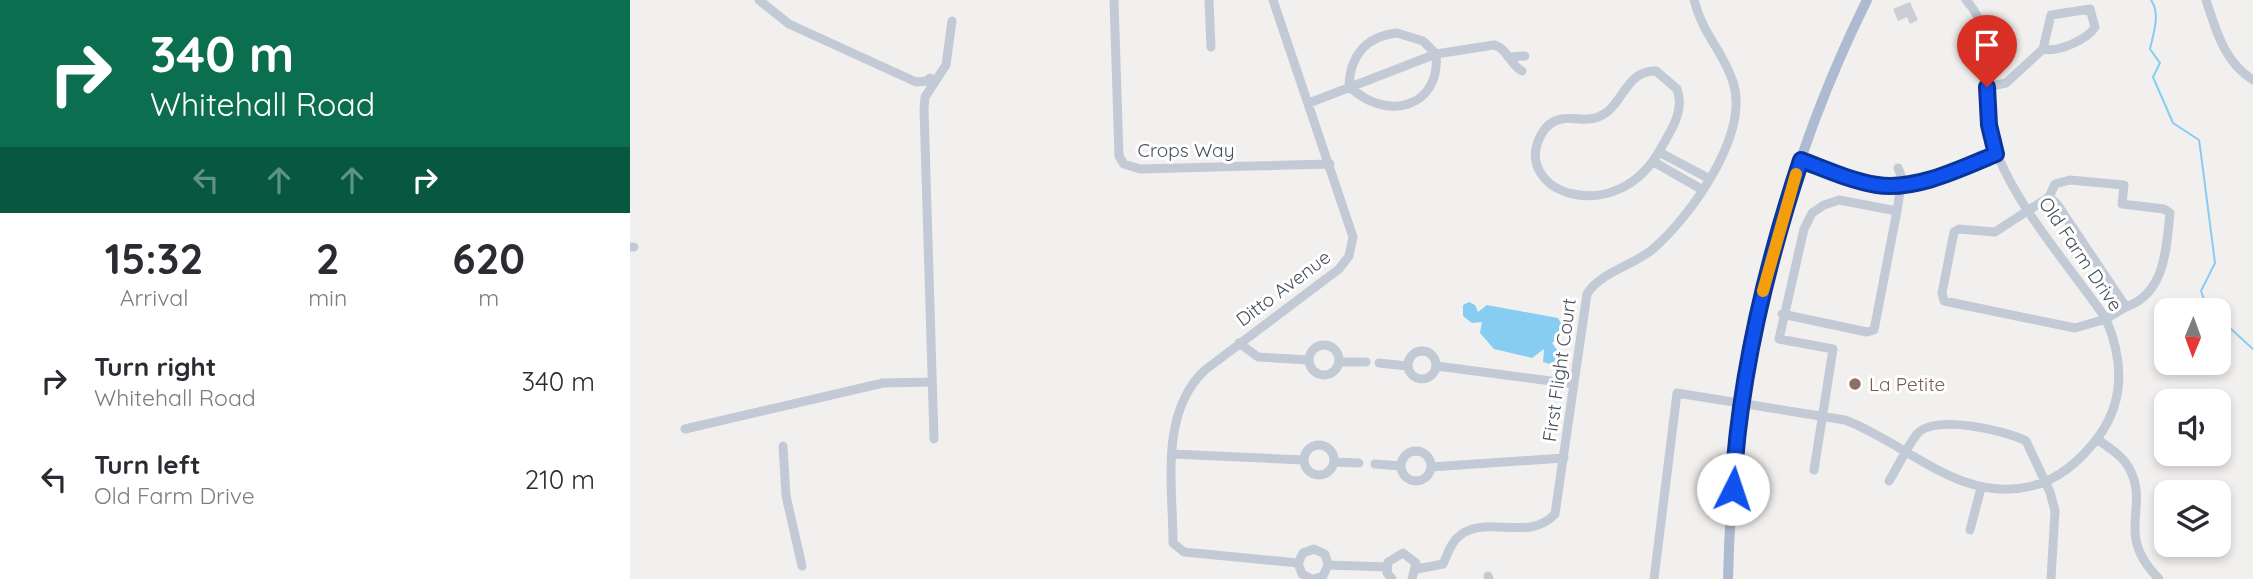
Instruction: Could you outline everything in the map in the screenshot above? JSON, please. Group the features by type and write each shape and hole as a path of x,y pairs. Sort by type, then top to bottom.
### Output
{"main road":[{"path":"1728,579 1734,461 1766,280 1801,160 1826,91 1867,0"}],"street":[{"path":"759,0 783,21 801,30 916,82 927,82 930,78"},
{"name":"Crops Way","path":"1115,0 1119,156 1124,164 1140,169 1330,164"},
{"path":"1209,0 1211,47"},
{"name":"Ditto Avenue","path":"1273,0 1353,237 1349,256 1339,269 1205,370 1188,390 1177,414 1173,454 1175,547 1184,552 1298,563"},
{"name":"First Flight Court","path":"1417,569 1443,564 1452,544 1464,533 1479,528 1529,529 1549,520 1558,508 1584,308 1590,289 1657,245 1673,230 1732,136 1737,100 1730,74 1704,32 1694,0"},
{"name":"Old Farm Drive","path":"1654,579 1677,393 1822,415 1857,425 1950,477 1981,488 2015,489 2045,482 2077,462 2098,439 2115,407 2119,383 2115,340 2106,319 2029,210 1996,154 1989,125 1983,30 1980,19 1966,0"},
{"path":"2206,0 2223,48 2238,68 2253,80"},
{"path":"1987,87 2006,83 2043,49 2051,15 2090,9 2095,27 2092,32 2058,50 2043,49"},
{"path":"933,439 924,109 925,97 946,65 952,21"},
{"path":"1385,34 1410,34 1431,47 1436,54 1431,82 1424,92 1403,106 1373,105 1349,86 1349,73 1357,54 1374,38 1385,34"},
{"path":"1309,103 1436,54 1494,45 1500,46 1522,71"},
{"path":"1508,57 1525,56"},
{"path":"1656,71 1672,82 1680,97 1675,121 1654,162 1629,185 1612,194 1580,196 1562,191 1549,182 1540,170 1536,147 1546,127 1554,121 1598,118 1616,106 1630,81 1644,72 1656,71"},
{"path":"1659,152 1708,178"},
{"path":"1801,160 1865,183 1900,185 1996,154"},
{"path":"1654,162 1701,188"},
{"path":"1782,314 1867,332 1874,330 1897,211 1901,171 1897,166"},
{"path":"2062,181 2111,183 2124,185 2122,204 2164,209 2170,213 2165,260 2160,275 2146,295 2088,327 2070,328 1944,301 1942,293 1954,232 1959,229 1995,232 2049,197 2051,188 2062,181"},
{"path":"2049,197 2057,204 2126,307"},
{"path":"1814,470 1833,349 1779,339 1782,314 1807,221 1812,213 1824,205 1839,200 1897,211"},
{"path":"1239,343 1258,357 1309,360"},
{"path":"1325,345 1333,347 1340,362 1331,374 1324,375 1311,367 1309,360 1311,352 1325,345"},
{"path":"1407,366 1411,355 1422,350 1433,355 1437,366"},
{"path":"1340,362 1366,362"},
{"path":"1379,363 1407,366"},
{"path":"1407,366 1415,378 1422,380 1429,378 1437,366"},
{"path":"1437,366 1574,384"},
{"path":"685,429 883,383 931,382"},
{"path":"1889,481 1917,435 1929,426 1940,423 2019,437 2031,449 2055,511 2051,579"},
{"path":"2098,439 2129,467 2135,486 2136,548 2159,579"},
{"path":"783,446 786,496 803,566"},
{"path":"1323,446 1332,452 1334,462 1329,472 1318,475 1308,470 1304,460 1312,447 1323,446"},
{"path":"1417,451 1427,456 1431,467 1429,475 1416,481 1408,479 1401,466 1406,455 1417,451"},
{"path":"1173,454 1304,460"},
{"path":"1431,467 1564,458"},
{"path":"1334,462 1359,463"},
{"path":"1375,464 1401,466"},
{"path":"1970,530 1981,488"},
{"path":"1314,549 1325,554 1328,565 1323,576 1313,579 1302,574 1298,563 1303,553 1314,549"},
{"path":"1392,579 1387,567 1392,557 1403,553 1413,558 1417,569 1412,579"},
{"path":"1328,565 1387,567"}],"water":[{"path":"1469,302 1475,305 1478,312 1487,305 1558,318 1561,323 1560,337 1552,343 1557,350 1557,361 1550,364 1543,362 1544,349 1532,358 1494,349 1480,333 1482,322 1472,323 1463,316 1463,305"}],"building":[{"path":"1910,2 1918,20 1910,24 1907,17 1898,21 1893,9"}],"waterway":[{"path":"2151,0 2156,18 2150,49 2160,63 2153,77 2173,123 2199,140 2215,263 2201,291 2204,298"},
{"path":"2231,329 2253,349"}],"slow traffic":[{"path":"1763,291 1796,174"}],"place":[{"name":"La Petite","path":"1855,384"}],"route":[{"path":"1733,489 1734,461 1747,368 1778,233 1801,160 1865,183 1888,186 1919,181 1975,163 1996,154 1989,125 1987,87"}]}
